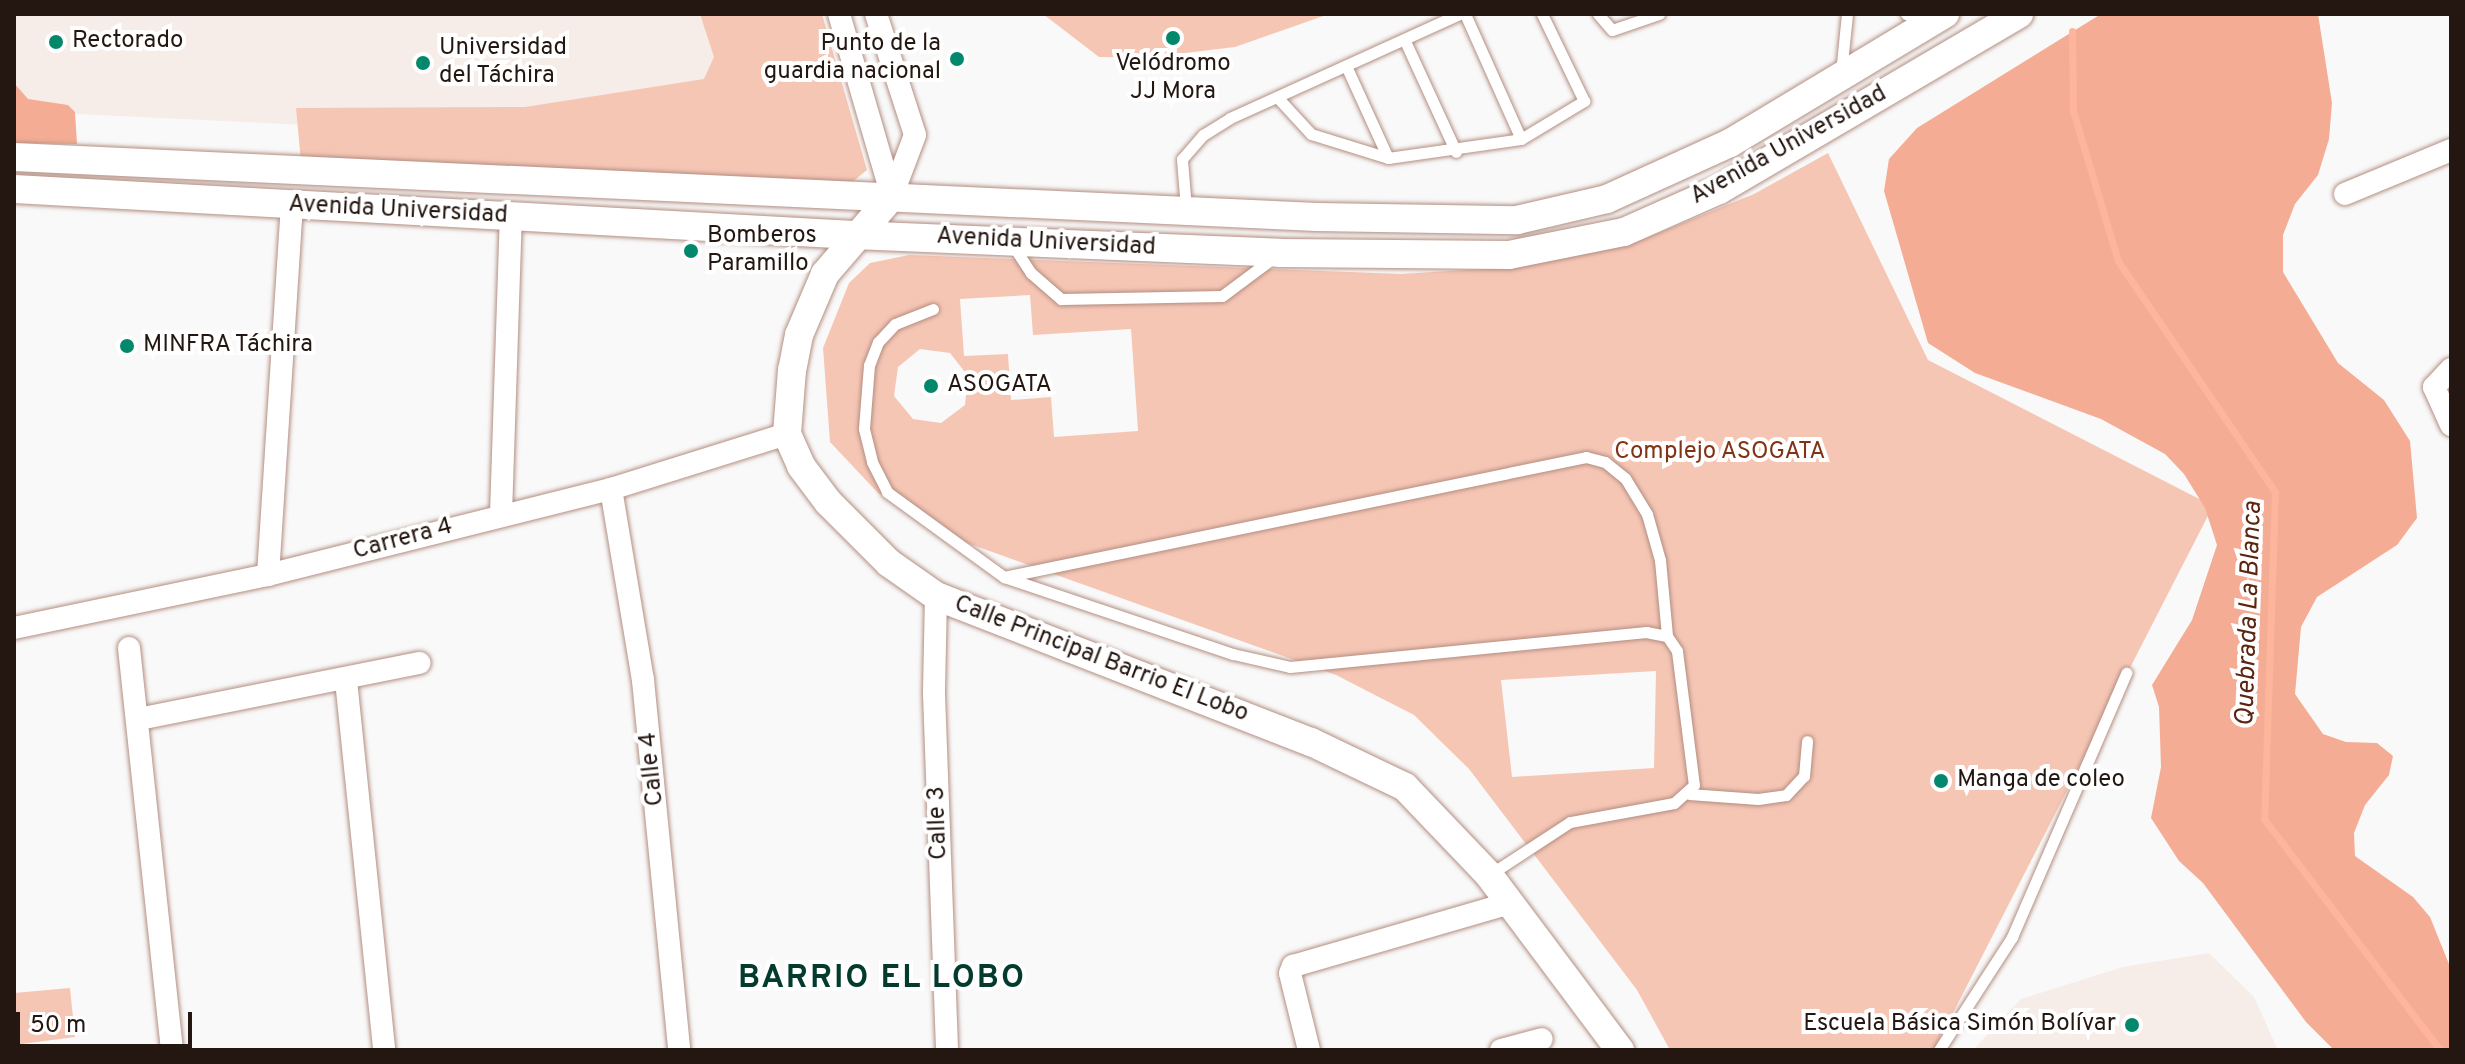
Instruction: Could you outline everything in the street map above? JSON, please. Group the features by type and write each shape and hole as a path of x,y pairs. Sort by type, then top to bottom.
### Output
{"street":[{"path":"839,14 892,196"},
{"path":"787,434 799,335 825,274 854,235 892,196 915,135 876,14"},
{"name":"Avenida Universidad","path":"14,189 854,235 1280,253 1509,255 1624,232 1719,190 2019,14"},
{"name":"Avenida Universidad","path":"14,157 1463,221 1517,220 1607,199 1730,143 1840,76 1926,17"},
{"path":"2345,194 2451,150"},
{"path":"268,575 292,206"},
{"path":"501,514 511,217"},
{"path":"2451,369 2434,387 2451,425"},
{"name":"Carrera 4","path":"14,628 268,575 501,514 611,489 787,434"},
{"name":"Calle Principal Barrio El Lobo","path":"787,434 801,466 828,502 889,563 936,596 1311,742 1405,787 1489,875 1620,1050"},
{"name":"Calle 4","path":"611,489 643,680 679,1050"},
{"name":"Calle 3","path":"936,596 934,694 947,1050"},
{"path":"129,648 172,1050"},
{"path":"139,719 419,663"},
{"path":"346,680 384,1050"},
{"path":"1309,1050 1290,973 1293,966 1510,903"},
{"path":"1501,1050 1542,1039"}],"lane":[{"path":"1186,209 1182,159 1230,118 1462,14 1521,139"},
{"path":"1277,97 1311,134 1388,158 1456,152 1521,139 1584,101 1542,14"},
{"path":"1598,14 1612,30 1659,14"},
{"path":"1840,76 1847,14"},
{"path":"1405,41 1456,152"},
{"path":"1347,68 1388,158"},
{"path":"1010,240 1031,273 1061,299 1222,296 1280,253"},
{"path":"933,309 895,324 873,354 863,396 872,462 887,492 1004,577 1233,654 1290,667 1646,632 1667,636"},
{"path":"1004,577 1586,457 1605,462 1625,478 1647,514 1660,560 1667,636 1677,651 1696,775 1689,794"},
{"path":"1939,1050 2012,937 2126,673"},
{"path":"1489,875 1570,822 1674,803 1689,794 1758,799 1786,795 1804,776 1807,741"}],"shaded area":[{"name":"Universidad del Táchira","path":"14,14 818,14 856,151 14,111"},
{"path":"2101,14 2318,14 2332,103 2329,139 2318,175 2295,204 2283,235 2283,272 2338,363 2384,400 2410,441 2417,518 2397,545 2317,597 2301,627 2295,694 2323,734 2346,742 2377,743 2393,756 2389,775 2365,805 2354,833 2355,856 2413,897 2430,917 2451,969 2451,1050 2334,1050 2306,1022 2203,883 2179,861 2151,818 2161,767 2159,707 2152,685 2192,620 2217,545 2205,508 2184,474 2165,454 2101,419 1975,373 1928,343 1884,191 1889,159 1917,128"},
{"path":"14,83 28,99 68,105 75,112 77,144 14,143"},
{"name":"Escuela Básica Simón Bolívar","path":"2209,953 2254,997 2278,1050 1973,1050 2021,999 2123,967"}],"green space":[{"path":"700,14 822,14 867,170 851,183 301,162 296,108 525,107 704,79 714,57"},
{"name":"Velódromo JJ Mora","path":"1043,14 1329,14 1235,47 1144,58 1099,57"},
{"name":"Complejo ASOGATA","path":"1828,153 1928,360 2213,506 1934,1050 1670,1050 1637,990 1469,769 1414,715 1336,675 959,540 878,493 830,442 823,348 849,283 870,263 909,255 1401,274 1513,267 1641,240 1754,194","holes":["1030,295 1033,335 1131,329 1138,431 1054,437 1051,397 1011,400 1008,354 964,356 960,299","920,349 950,353 968,376 965,405 941,423 913,419 894,396 898,367","1656,671 1654,768 1512,777 1501,680"]},
{"path":"70,988 75,1037 14,1045 14,993"}],"waterway":[{"name":"Quebrada La Blanca","path":"2072,31 2073,111 2118,261 2275,492 2264,819 2440,1050"}],"place":[{"name":"Velódromo JJ Mora","path":"1173,38"},
{"name":"Rectorado","path":"56,42"},
{"name":"Punto de la guardia nacional","path":"957,59"},
{"name":"Universidad del Táchira","path":"423,63"},
{"name":"Bomberos Paramillo","path":"691,251"},
{"name":"MINFRA Táchira","path":"127,346"},
{"name":"ASOGATA","path":"931,386"},
{"name":"Manga de coleo","path":"1941,781"},
{"name":"Escuela Básica Simón Bolívar","path":"2132,1025"}],"district":[{"name":"BARRIO EL LOBO","path":"882,979"}]}
